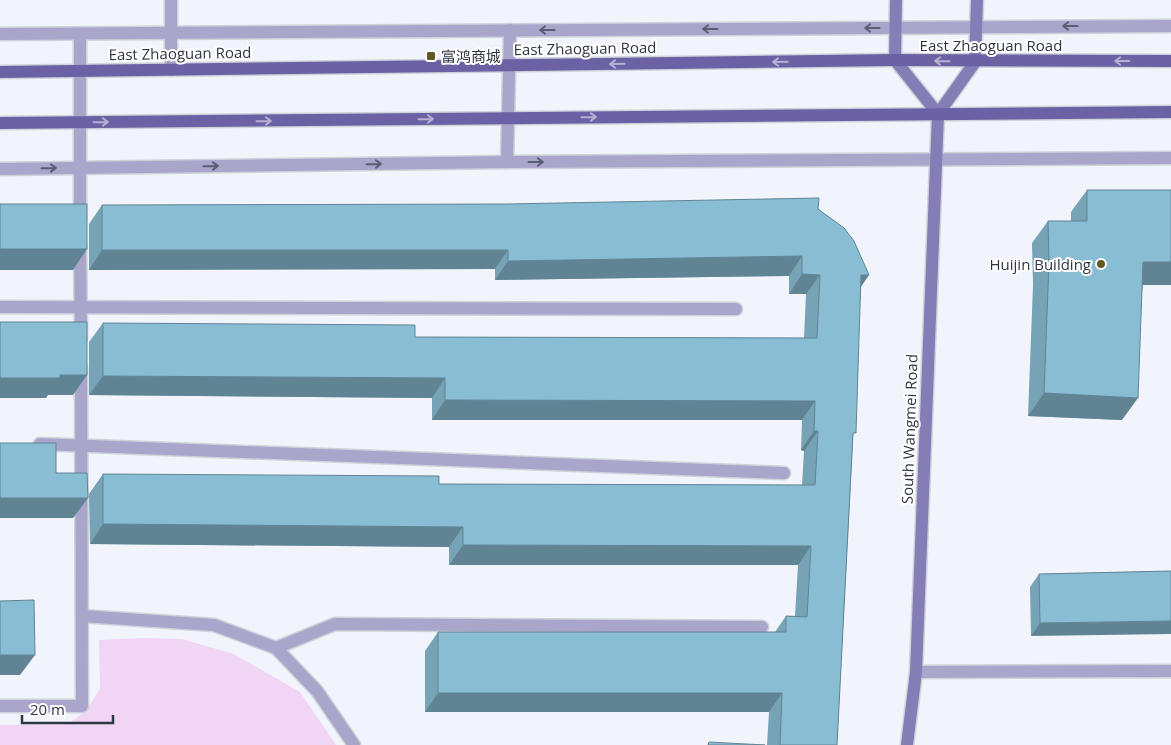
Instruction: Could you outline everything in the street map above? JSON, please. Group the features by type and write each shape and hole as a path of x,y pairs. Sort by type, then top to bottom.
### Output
{"main road":[{"path":"896,0 894,60 938,114"},
{"path":"938,114 975,62 977,0"},
{"name":"East Zhaoguan Road","path":"0,72 894,60 975,62 1171,61"},
{"path":"0,123 1171,112"},
{"name":"South Wangmei Road","path":"907,745 916,672 938,114"}],"street":[{"path":"171,0 171,70"},
{"path":"0,34 1171,26"},
{"path":"507,162 510,30"},
{"path":"0,706 82,706 80,34"},
{"path":"0,168 507,162 1171,158"},
{"path":"0,307 736,309"},
{"path":"27,444 784,473"},
{"path":"82,616 214,625 276,648 317,691 354,745"},
{"path":"276,648 335,624 762,627"},
{"path":"916,672 1171,670"}],"shaded area":[{"path":"182,639 234,654 300,692 336,745 0,745 0,725 68,724 86,711 100,689 99,640"}],"building":[{"path":"1087,190 1171,190 1171,262 1143,262 1138,398 1044,393 1049,262 1048,221 1087,221"},
{"path":"819,198 818,209 844,228 854,241 869,275 861,275 856,433 853,433 837,745 780,745 782,693 438,693 438,632 786,632 786,616 807,617 811,546 463,545 463,527 103,524 103,474 439,476 439,484 815,485 818,431 814,431 815,401 445,400 445,378 103,376 103,323 415,325 415,337 817,338 820,275 802,274 802,256 508,261 508,250 102,250 102,205 507,204"},
{"path":"0,204 87,204 87,249 0,249"},
{"path":"0,322 87,322 87,375 60,375 60,378 0,378"},
{"path":"0,443 56,443 56,473 87,473 88,498 0,498"},
{"path":"1171,571 1171,621 1040,623 1039,574"},
{"path":"34,600 35,655 0,655 0,601"},
{"path":"709,742 765,745 708,745"}],"place":[{"name":"富鸿商城","path":"431,56"},
{"name":"Huijin Building","path":"1101,264"}]}
